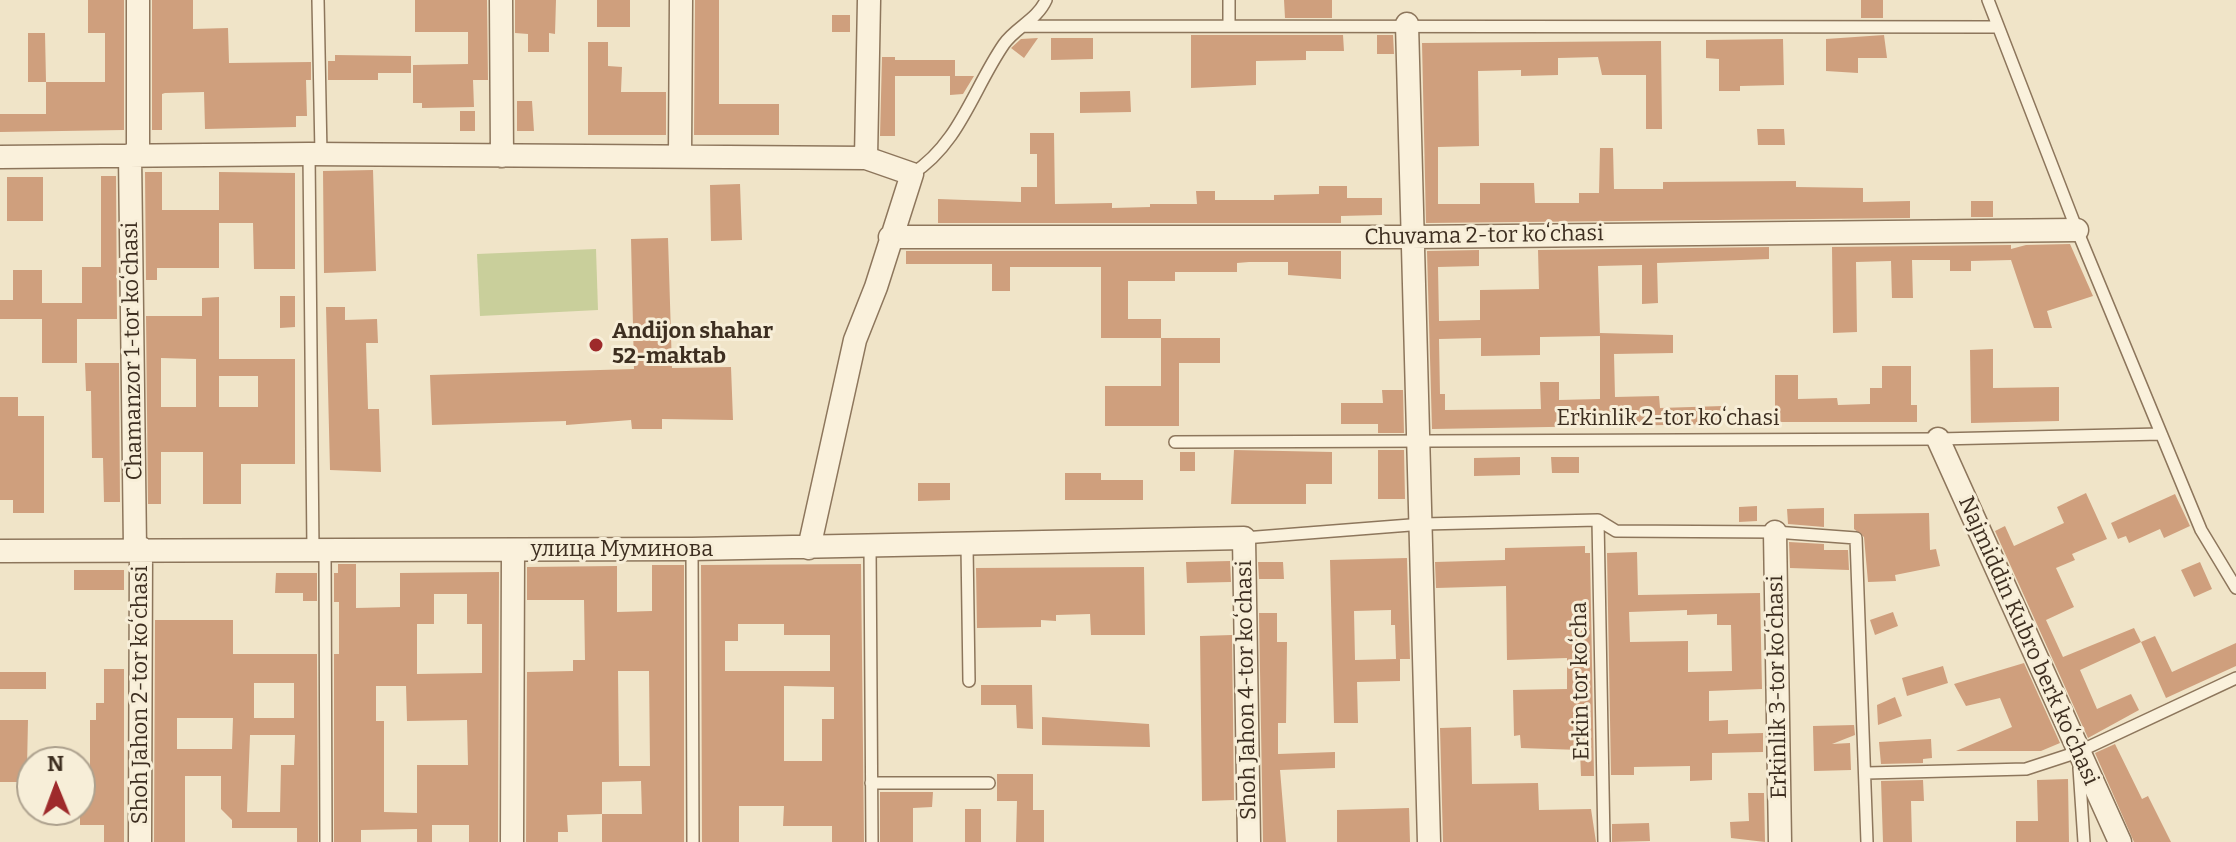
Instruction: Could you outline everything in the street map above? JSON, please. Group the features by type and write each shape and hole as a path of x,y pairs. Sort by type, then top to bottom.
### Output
{"street":[{"name":"Chamanzor 1-tor koʻchasi","path":"138,0 134,154 138,548"},
{"path":"501,0 502,156"},
{"path":"680,156 681,0"},
{"path":"866,158 869,0"},
{"path":"1407,24 1416,439 1423,524 1429,842"},
{"path":"0,157 315,154 866,158 912,174 876,287 855,340 809,548"},
{"name":"Chuvama 2-tor koʻchasi","path":"890,237 1411,237 2077,230"},
{"name":"Najmiddin Kubro berk koʻchasi","path":"1938,439 2120,842"},
{"name":"Erkinlik 3-tor koʻchasi","path":"1775,532 1780,842"},
{"name":"улица Муминова","path":"0,551 138,548 513,551 809,548 1244,538"},
{"name":"Shoh Jahon 4-tor koʻchasi","path":"1244,538 1249,842"},
{"name":"Shoh Jahon 2-tor koʻchasi","path":"138,548 140,842"},
{"path":"512,842 513,551"}],"lane":[{"path":"318,0 315,154 326,842"},
{"path":"912,174 932,161 957,129 1005,42 1041,11 1046,0"},
{"path":"1229,0 1229,26"},
{"path":"1988,0 2077,230 2201,530 2236,588"},
{"path":"1023,26 1998,27"},
{"name":"Erkinlik 2-tor koʻchasi","path":"1175,442 1938,439 2161,434"},
{"path":"1244,538 1423,524 1598,520 1616,531 1775,532 1856,538 1867,773 1867,842"},
{"name":"Erkin tor koʻcha","path":"1598,520 1604,842"},
{"path":"967,546 969,681"},
{"path":"870,547 872,842"},
{"path":"692,549 693,842"},
{"path":"1867,773 2026,769 2078,752 2236,678"},
{"path":"2078,752 2084,842"},
{"path":"871,783 989,783"}],"green space":[{"path":"596,249 598,310 480,316 477,254"}],"building":[{"path":"88,0 124,0 124,130 0,132 0,114 46,114 46,82 105,82 105,33 88,33"},
{"path":"152,0 193,0 193,29 228,28 229,63 311,62 311,80 306,80 307,116 296,116 296,127 205,129 204,92 165,93 162,94 162,130 152,130"},
{"path":"415,0 487,0 488,80 473,80 474,107 422,108 422,103 413,103 413,65 468,64 468,32 415,32"},
{"path":"515,0 556,0 555,34 549,33 549,52 528,52 528,34 515,33"},
{"path":"597,0 630,0 630,27 597,27"},
{"path":"695,0 719,0 719,104 779,104 779,135 694,135"},
{"path":"1284,0 1332,0 1332,18 1285,18"},
{"path":"1861,0 1883,0 1883,18 1861,18"},
{"path":"832,15 850,15 850,32 832,32"},
{"path":"28,33 45,33 46,82 28,82"},
{"path":"1191,35 1343,35 1344,51 1306,51 1306,60 1256,61 1256,85 1191,88"},
{"path":"1377,35 1393,35 1394,54 1377,54"},
{"path":"1884,35 1887,58 1858,58 1858,73 1826,71 1826,39"},
{"path":"1038,38 1024,58 1011,48 1021,39"},
{"path":"1051,38 1093,38 1093,59 1051,60"},
{"path":"1783,39 1784,85 1740,86 1740,91 1719,91 1719,59 1706,58 1706,40"},
{"path":"1661,41 1662,129 1646,129 1646,75 1602,75 1598,57 1558,58 1558,75 1521,76 1521,70 1478,71 1479,146 1438,147 1438,204 1480,204 1480,183 1534,183 1535,203 1579,203 1579,193 1599,193 1600,148 1613,148 1614,189 1663,189 1663,182 1796,181 1796,187 1863,188 1863,202 1910,201 1910,218 1426,223 1422,43"},
{"path":"588,42 608,42 608,66 622,67 621,92 666,92 666,135 588,135"},
{"path":"335,55 411,56 411,73 378,73 378,80 328,80 328,61 335,61"},
{"path":"882,57 895,57 895,60 955,60 955,76 974,76 963,94 950,95 950,76 895,76 895,136 880,136"},
{"path":"1130,91 1131,112 1080,113 1080,92"},
{"path":"517,101 532,101 534,131 517,131"},
{"path":"460,111 475,111 475,131 460,131"},
{"path":"1757,129 1784,129 1785,145 1758,145"},
{"path":"1030,133 1054,133 1055,204 1112,203 1112,208 1197,204 1196,191 1215,191 1215,200 1274,200 1274,195 1319,194 1319,186 1347,186 1347,198 1382,198 1382,215 1341,216 1341,223 938,223 938,199 1021,202 1021,187 1037,187 1037,154 1030,154"},
{"path":"373,170 376,271 324,273 323,171"},
{"path":"145,172 162,172 162,210 219,210 219,268 157,268 157,280 146,280"},
{"path":"219,172 295,173 295,269 254,269 253,223 219,223"},
{"path":"101,176 116,176 117,319 77,319 77,363 42,363 42,319 0,319 0,300 13,300 13,270 42,270 42,303 82,303 82,267 101,267"},
{"path":"7,177 43,177 43,221 7,221"},
{"path":"740,184 742,240 711,241 710,185"},
{"path":"1971,201 1993,201 1993,217 1971,217"},
{"path":"668,238 672,368 731,367 733,420 662,419 662,429 632,429 631,420 566,425 566,421 432,425 430,375 634,369 631,239"},
{"path":"2070,244 2093,296 2047,311 2052,328 2034,328 2011,260 1971,261 1971,271 1950,271 1950,260 1912,260 1913,298 1892,298 1891,261 1856,262 1857,332 1833,333 1832,247 2011,245 2011,249 2026,245"},
{"path":"1769,247 1769,259 1657,263 1658,303 1642,304 1642,265 1598,266 1600,336 1600,333 1673,335 1673,353 1614,354 1615,397 1659,396 1660,408 1723,406 1723,424 1432,429 1427,251 1479,250 1479,266 1438,267 1439,321 1480,320 1480,290 1539,289 1538,250","holes":["1600,336 1600,399 1559,400 1559,382 1540,382 1541,409 1445,410 1445,394 1440,394 1439,339 1481,338 1481,356 1540,355 1540,337"]},
{"path":"906,251 1341,251 1341,279 1288,275 1288,262 1249,262 1237,263 1237,272 1175,272 1175,281 1128,281 1128,319 1161,319 1161,338 1101,338 1101,267 1010,267 1010,291 992,291 992,264 906,264"},
{"path":"280,296 295,296 295,327 280,328"},
{"path":"219,297 219,359 295,359 295,464 241,464 241,504 203,504 203,452 161,452 161,504 148,504 146,316 202,316 202,298","holes":["161,358 196,359 196,407 161,407","219,376 258,376 258,407 219,407"]},
{"path":"326,307 345,307 345,320 377,319 378,343 366,343 368,409 379,409 381,472 330,470"},
{"path":"1161,338 1220,338 1220,363 1179,363 1179,426 1105,426 1105,386 1161,386"},
{"path":"1993,349 1993,388 2059,387 2059,421 1971,423 1970,350"},
{"path":"85,363 119,363 120,502 104,502 103,458 92,458 91,391 86,391"},
{"path":"1882,366 1911,366 1911,405 1917,405 1917,422 1775,422 1775,375 1798,375 1798,399 1837,398 1838,405 1870,404 1870,388 1882,388"},
{"path":"1382,390 1403,390 1404,433 1378,433 1378,424 1341,424 1341,403 1383,403"},
{"path":"0,397 18,397 18,416 44,416 44,513 13,513 13,500 0,500"},
{"path":"1234,450 1332,452 1332,484 1306,484 1306,504 1231,504"},
{"path":"1378,450 1404,450 1405,499 1378,499"},
{"path":"1180,452 1195,452 1195,471 1180,471"},
{"path":"1520,457 1520,475 1474,476 1474,458"},
{"path":"1551,457 1579,457 1579,473 1552,473"},
{"path":"1065,473 1101,473 1101,480 1143,480 1143,500 1065,500"},
{"path":"918,483 950,483 950,500 918,501"},
{"path":"2086,493 2107,539 2072,554 2075,560 2056,568 2074,607 2046,620 2063,657 2134,628 2141,642 2080,670 2097,709 2131,694 2139,710 2088,738 1995,531 2005,526 2014,546 2064,523 2057,507"},
{"path":"2175,494 2190,526 2164,538 2160,529 2129,543 2126,536 2118,539 2111,523"},
{"path":"1757,506 1757,521 1739,522 1739,507"},
{"path":"1824,508 1824,527 1788,524 1787,509"},
{"path":"1929,513 1930,550 1936,549 1940,566 1895,575 1896,581 1868,582 1864,537 1854,529 1854,514"},
{"path":"1789,542 1824,544 1824,550 1848,550 1849,570 1790,568"},
{"path":"1585,546 1585,553 1590,553 1594,776 1581,776 1580,750 1521,748 1520,735 1514,736 1513,690 1567,689 1567,658 1507,660 1506,586 1436,588 1435,562 1505,560 1505,548"},
{"path":"1637,552 1638,595 1760,593 1762,689 1709,691 1709,721 1728,720 1728,734 1763,733 1763,752 1712,753 1712,780 1690,781 1690,766 1634,767 1634,775 1611,775 1607,553","holes":["1687,610 1687,615 1717,614 1717,625 1731,625 1732,671 1688,672 1688,641 1630,642 1629,612"]},
{"path":"1407,558 1410,659 1400,659 1400,681 1357,682 1358,723 1334,723 1330,560","holes":["1391,610 1391,625 1395,625 1396,659 1355,660 1354,611"]},
{"path":"1230,561 1231,582 1187,583 1186,562"},
{"path":"1258,562 1283,562 1284,579 1259,579"},
{"path":"2200,562 2212,589 2194,597 2181,570"},
{"path":"338,564 356,564 356,608 400,607 400,573 499,572 498,842 469,842 469,825 432,825 432,842 417,842 417,829 361,830 361,842 334,842 334,654 339,654 339,602 334,602 334,573 338,573","holes":["434,594 467,594 467,624 482,624 482,673 417,674 417,624 434,624","376,686 406,686 407,721 467,720 468,765 417,765 417,813 384,812 384,721 376,721"]},
{"path":"861,564 864,842 832,842 832,826 783,826 784,806 739,806 739,842 702,842 701,565","holes":["738,624 784,624 784,635 830,635 830,671 725,671 725,641 738,641","784,686 834,687 834,719 822,719 822,761 784,761"]},
{"path":"652,565 684,565 684,842 602,842 602,814 567,815 568,832 558,832 558,842 526,842 527,672 573,671 573,660 585,660 584,600 527,600 527,567 617,566 617,612 652,611","holes":["618,671 649,671 650,766 619,766","641,781 642,814 602,814 602,782"]},
{"path":"1144,567 1145,635 1091,635 1090,614 1056,615 1056,621 1041,620 1041,627 977,628 976,568"},
{"path":"74,570 124,570 124,590 74,590"},
{"path":"276,573 317,573 317,601 303,601 303,593 275,593"},
{"path":"1893,612 1898,626 1875,635 1870,620"},
{"path":"1259,613 1277,613 1277,642 1287,642 1286,723 1278,723 1278,754 1335,752 1335,768 1280,770 1286,842 1263,842"},
{"path":"155,620 233,620 233,654 317,654 318,842 297,842 297,828 232,828 232,820 221,809 221,776 185,776 185,842 154,842","holes":["254,683 294,683 294,718 254,718","177,718 233,718 232,749 177,749","250,735 295,735 294,765 281,765 280,812 247,812"]},
{"path":"1232,635 1234,800 1202,801 1200,636"},
{"path":"2155,636 2172,672 2236,643 2236,666 2166,698 2141,642"},
{"path":"2024,663 2060,743 2041,751 1956,751 2012,727 2000,698 1966,706 1954,684"},
{"path":"1943,666 1948,683 1907,696 1902,678"},
{"path":"104,669 124,669 124,842 104,842 104,825 96,825 96,746 90,746 90,720 96,720 96,703 104,703"},
{"path":"0,672 46,672 46,689 0,689"},
{"path":"981,685 1032,685 1033,729 1017,728 1016,705 981,705"},
{"path":"1895,697 1902,716 1878,725 1877,705"},
{"path":"1042,717 1149,724 1150,747 1042,745"},
{"path":"0,720 28,720 27,746 16,746 16,782 0,782"},
{"path":"1854,725 1855,735 1832,744 1850,743 1851,770 1814,771 1813,726"},
{"path":"1471,727 1472,784 1538,783 1539,810 1591,809 1596,842 1443,842 1440,728"},
{"path":"1931,739 1932,758 1923,759 1923,763 1881,764 1879,742"},
{"path":"2115,744 2142,799 2148,796 2171,842 2134,842 2095,753"},
{"path":"997,774 1033,774 1033,810 1044,810 1044,842 1016,842 1017,801 997,801"},
{"path":"2068,779 2069,842 2016,842 2016,821 2038,821 2037,780"},
{"path":"1923,780 1924,801 1911,801 1912,842 1883,842 1881,781"},
{"path":"880,792 933,792 932,807 913,808 913,842 880,842"},
{"path":"1748,793 1764,793 1765,842 1731,838 1730,822 1749,821"},
{"path":"1409,808 1410,842 1337,842 1337,810"},
{"path":"965,809 981,809 981,842 965,842"},
{"path":"1649,823 1650,841 1612,842 1612,824"}],"place":[{"name":"Andijon shahar 52-maktab","path":"596,345"}]}
